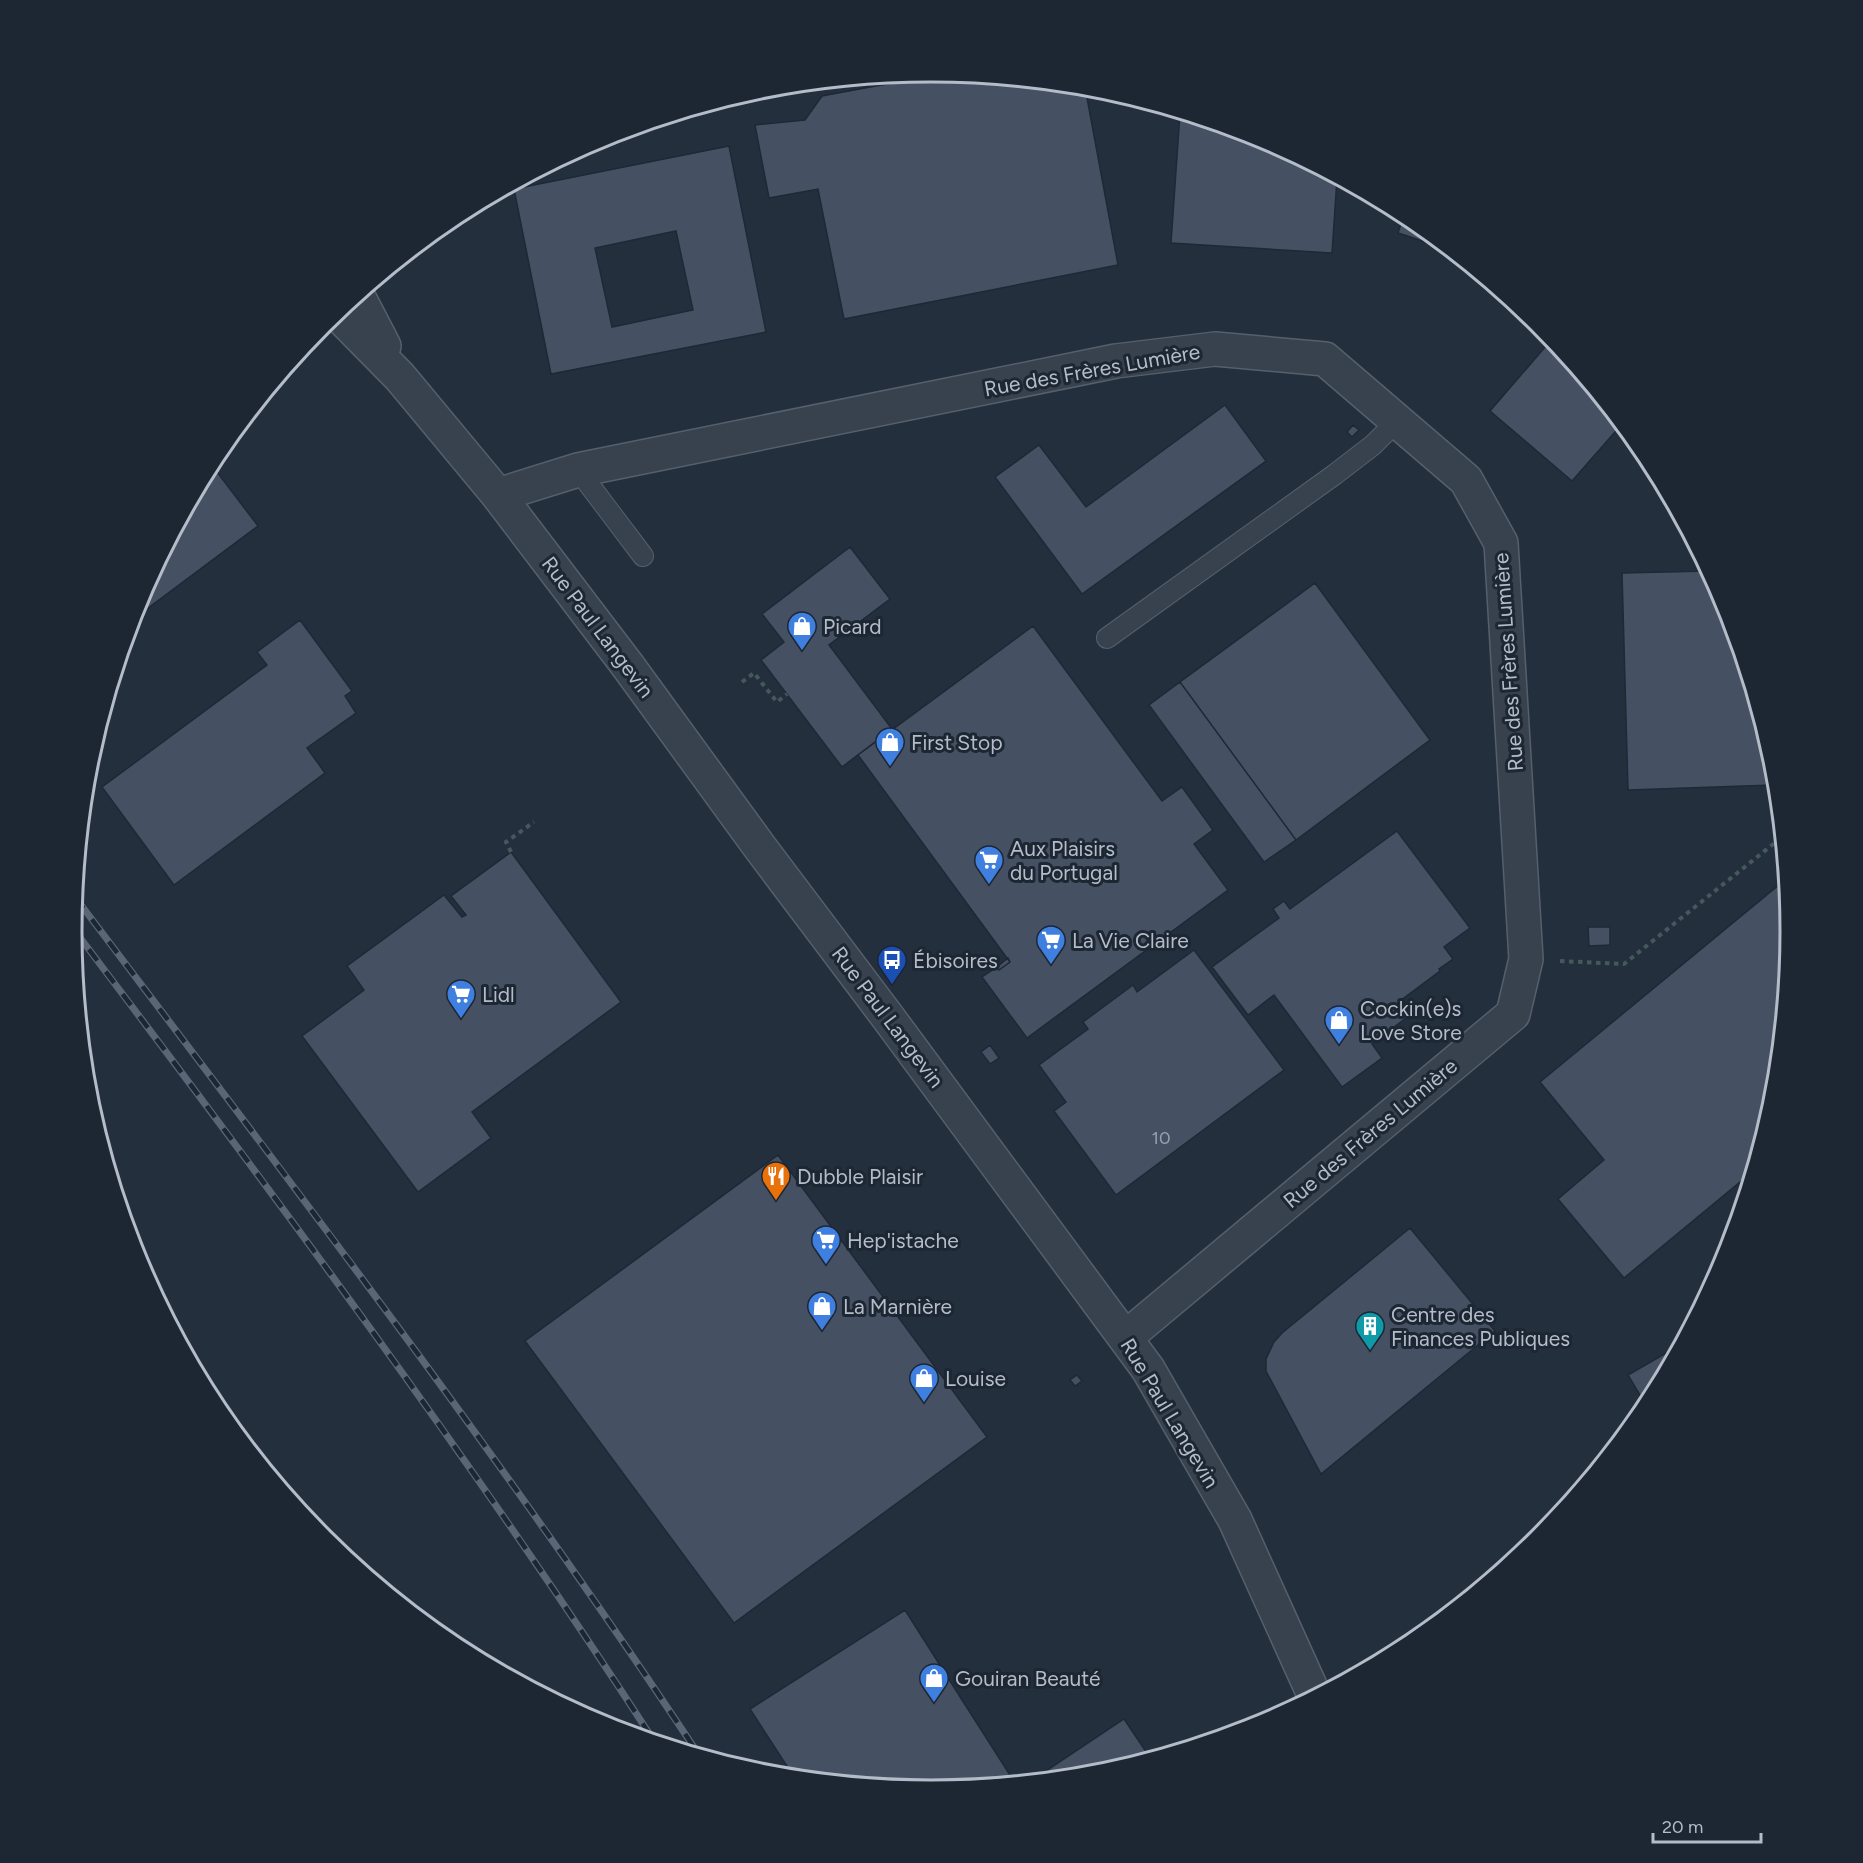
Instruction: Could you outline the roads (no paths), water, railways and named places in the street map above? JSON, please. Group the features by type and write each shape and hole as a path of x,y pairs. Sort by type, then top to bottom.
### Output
{"street":[{"path":"361,303 400,377"},
{"path":"344,319 400,377"},
{"name":"Rue des Frères Lumière","path":"498,495 578,470 1116,362 1215,349 1325,359 1466,480 1501,543 1526,959 1512,1014 1125,1338"},
{"name":"Rue Paul Langevin","path":"400,377 498,495 628,666 1148,1369 1235,1520 1312,1690"}],"lane":[{"path":"1107,638 1334,475 1373,445 1397,421"},
{"path":"578,470 643,556"}],"railway":[{"path":"83,907 472,1428 625,1645 693,1746"},
{"path":"82,941 297,1228 443,1431 515,1533 647,1731"}],"place":[{"name":"Picard","path":"802,652"},
{"name":"First Stop","path":"890,768"},
{"name":"Aux Plaisirs du Portugal","path":"989,886"},
{"name":"La Vie Claire","path":"1051,966"},
{"name":"Ébisoires","path":"892,986"},
{"name":"Lidl","path":"461,1020"},
{"name":"Cockin(e)s Love Store","path":"1339,1046"},
{"name":"Dubble Plaisir","path":"776,1202"},
{"name":"Hep'istache","path":"826,1266"},
{"name":"La Marnière","path":"822,1332"},
{"name":"Centre des Finances Publiques","path":"1370,1352"},
{"name":"Louise","path":"924,1404"},
{"name":"Gouiran Beauté","path":"934,1704"}]}
